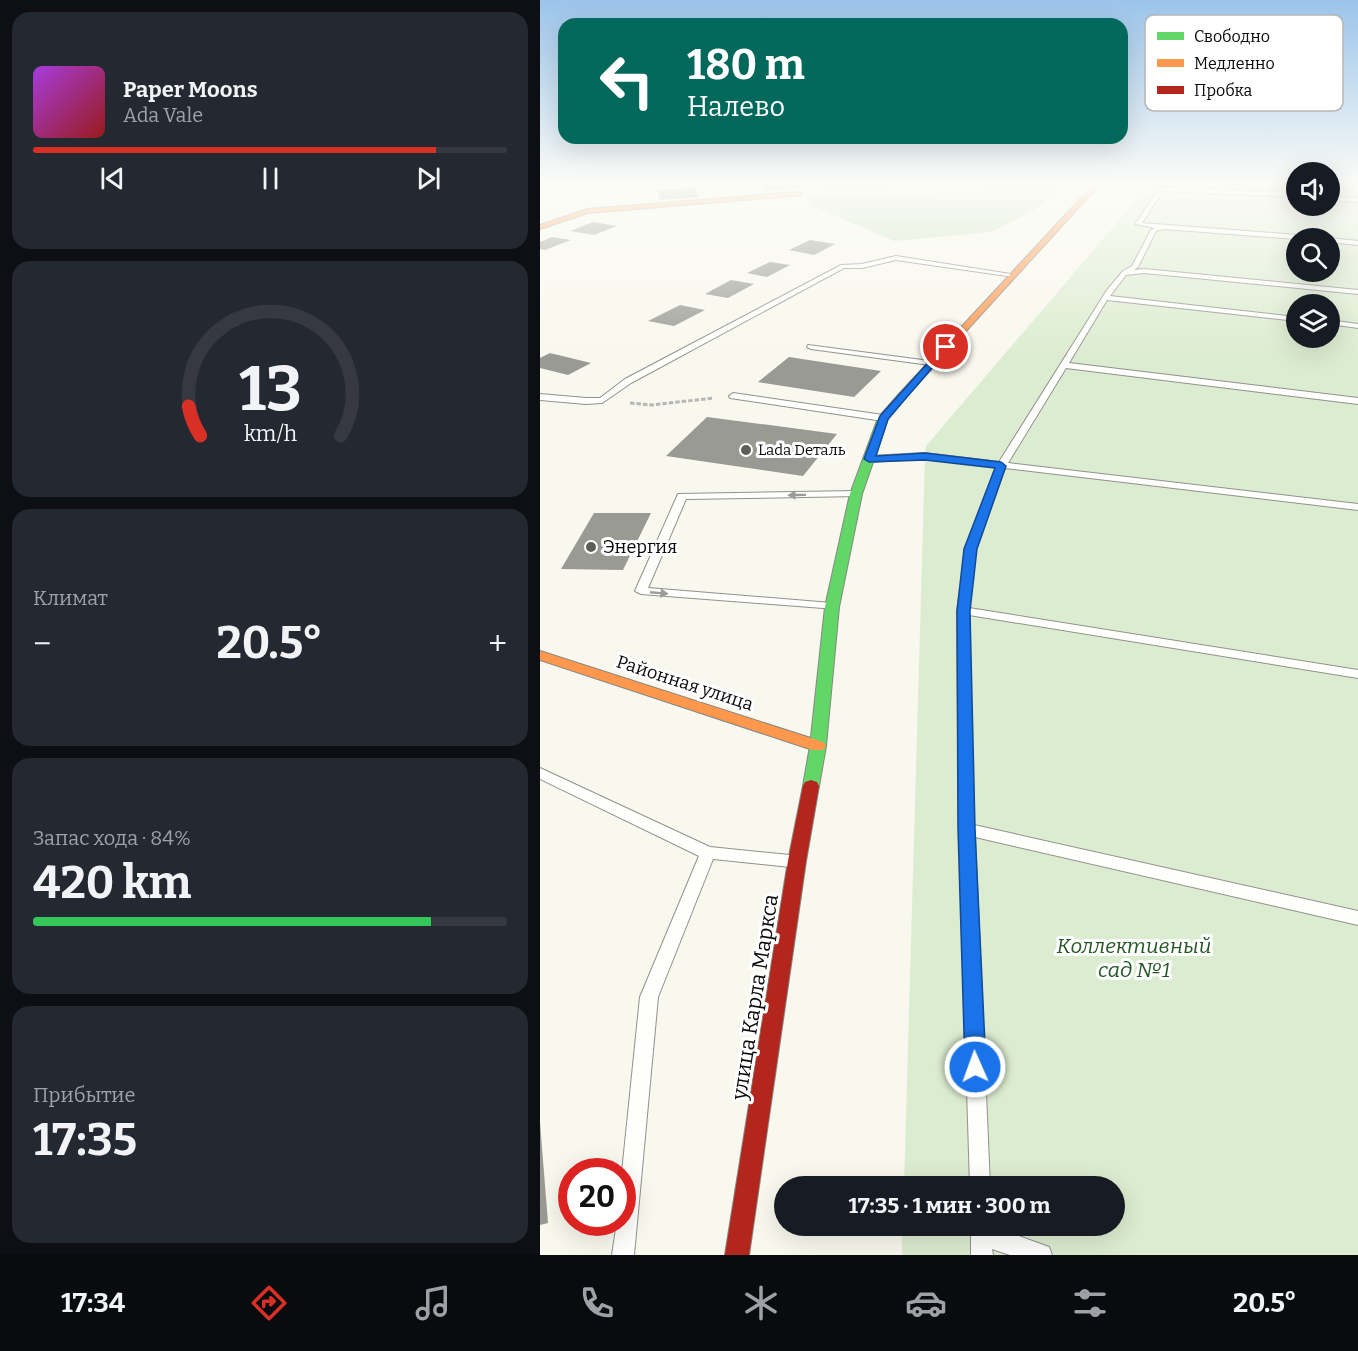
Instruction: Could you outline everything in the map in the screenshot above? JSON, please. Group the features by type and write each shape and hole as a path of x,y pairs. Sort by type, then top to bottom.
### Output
{"street":[{"path":"883,418 930,363 1045,242"},
{"name":"улица Карла Маркса","path":"737,1255 797,861 818,746 832,607 856,494 883,418"},
{"name":"Районная улица","path":"540,655 818,746"}],"lane":[{"path":"980,1176 967,829 963,611 970,549 1001,466 1106,298 1124,273 1135,267 1148,242"},
{"path":"540,397 602,400 628,381 843,266 862,266 896,258 1014,275"},
{"path":"1124,273 1144,271 1358,292"},
{"path":"1106,298 1286,318"},
{"path":"1340,324 1358,326"},
{"path":"811,347 930,363"},
{"path":"1064,365 1358,401"},
{"path":"733,396 883,418"},
{"path":"869,459 925,456 1358,507"},
{"path":"832,607 641,591 682,496 856,494"},
{"path":"963,611 1358,674"},
{"path":"540,773 708,853 797,861"},
{"path":"967,829 1358,918"},
{"path":"623,1255 649,997 708,853"},
{"path":"981,1238 1041,1255"}],"path":[{"path":"602,400 651,405 733,396"}],"green space":[{"name":"Коллективный сад №1","path":"1101,242 1286,242 1286,282 1340,282 1340,242 1358,242 1358,1255 902,1255 902,1236 1125,1236 1125,1176 904,1176 926,446"}],"building":[{"path":"540,242 567,242 545,250 540,249"},
{"path":"807,242 835,244 814,255 789,250"},
{"path":"770,262 790,265 767,277 747,273"},
{"path":"731,280 754,284 728,298 705,294"},
{"path":"680,305 705,310 674,326 648,321"},
{"path":"550,353 591,363 568,375 540,368 540,358"},
{"path":"789,357 881,371 854,397 758,382"},
{"path":"707,417 837,434 803,476 666,456"},
{"path":"594,513 651,513 623,570 561,569"},
{"path":"540,1122 548,1223 540,1225"}],"traffic: fast":[{"path":"811,786 818,746 832,607 856,494 883,418 902,396"}],"traffic: slow":[{"path":"902,396 1044,242"},
{"path":"540,655 818,746"}],"traffic: jam":[{"path":"737,1255 797,861 811,786"}],"place":[{"name":"Lada Dеталь","path":"746,450"},
{"name":"Энергия","path":"591,547"}],"route":[{"path":"946,347 883,418 869,459 925,456 1001,466 970,549 963,611 975,1067"}]}
